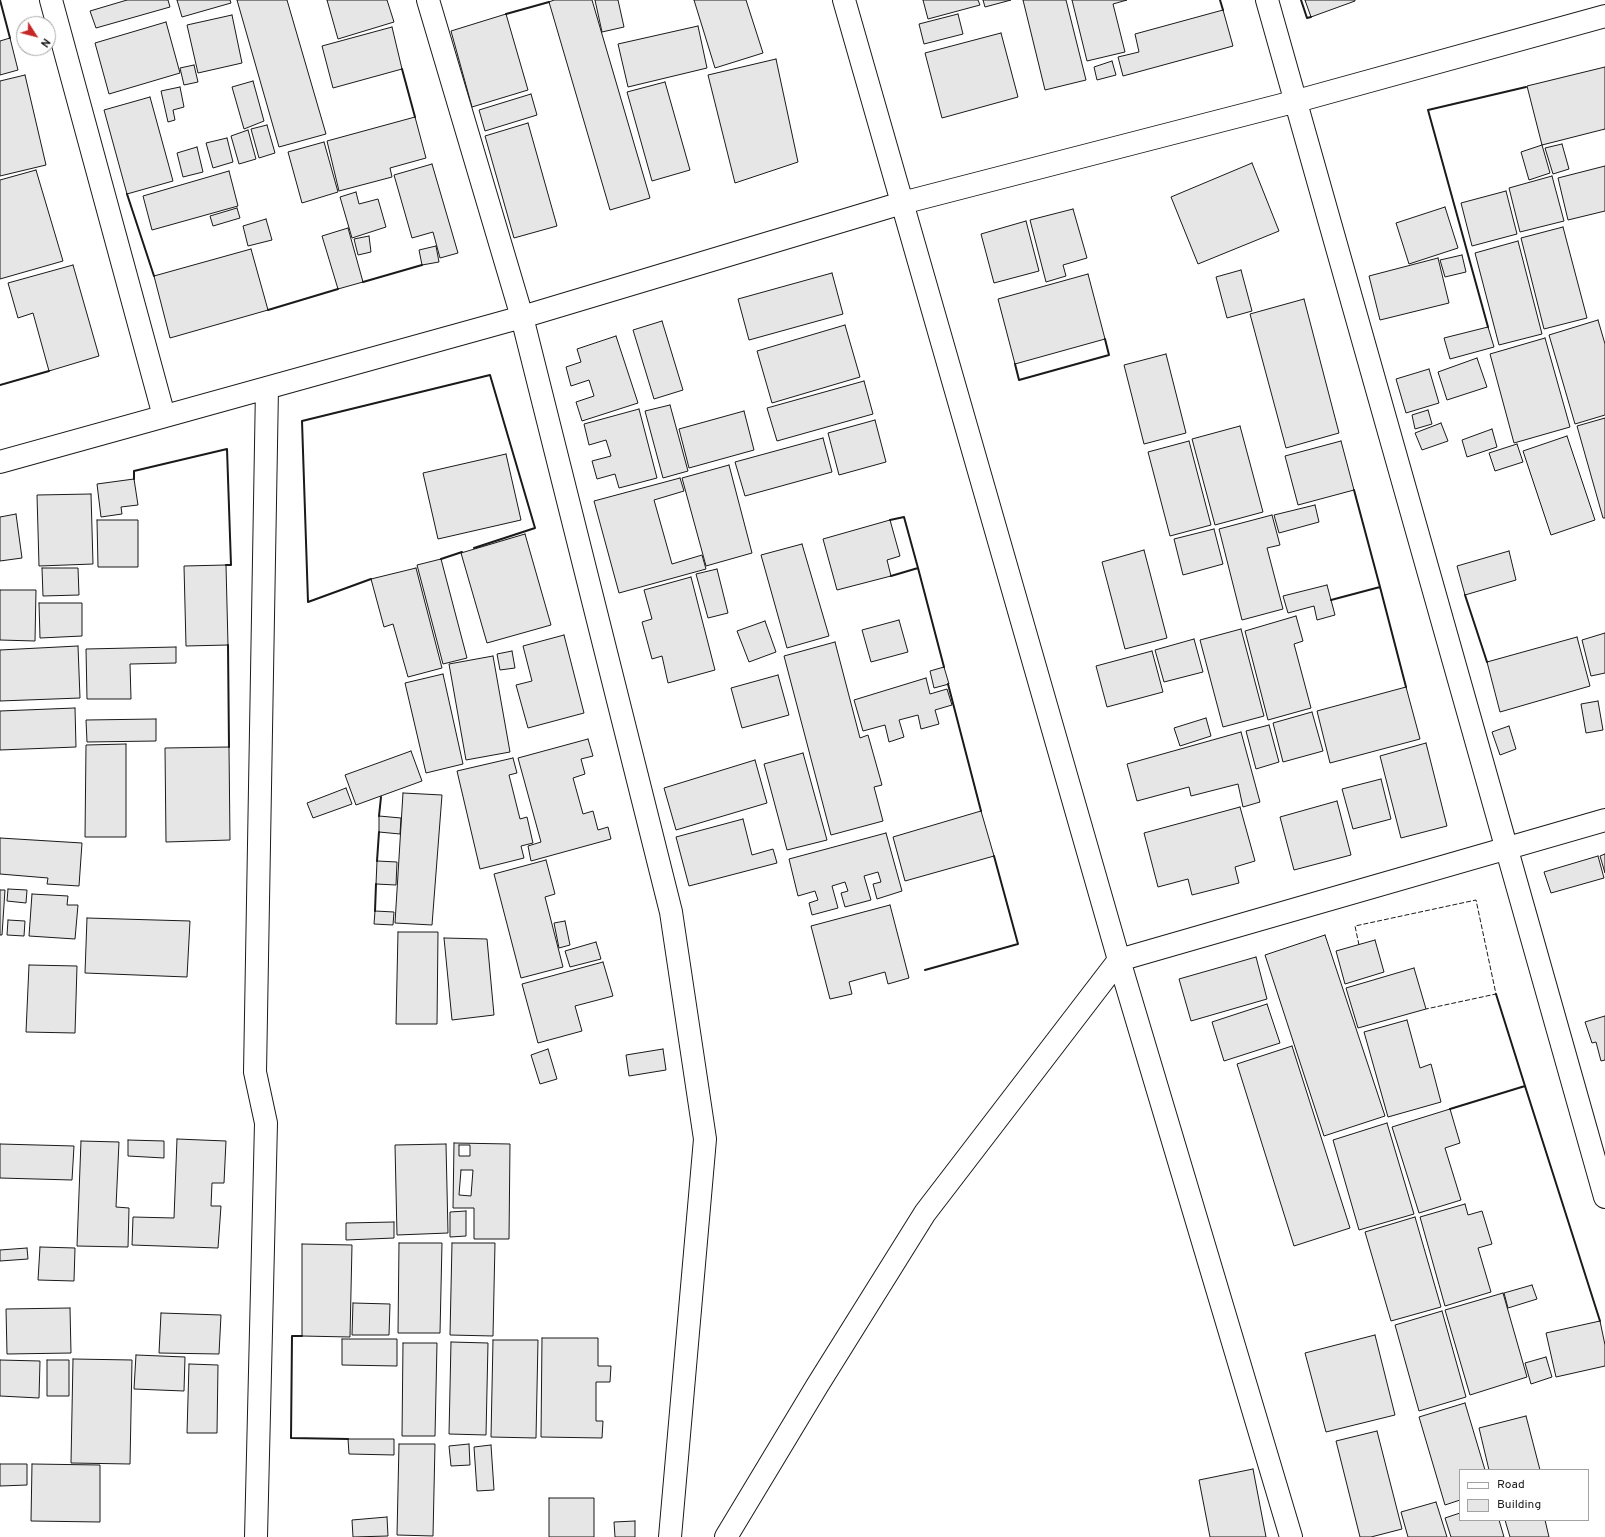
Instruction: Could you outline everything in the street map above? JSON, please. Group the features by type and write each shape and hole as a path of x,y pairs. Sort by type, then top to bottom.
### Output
{"street":[{"path":"52,0 164,416"},
{"path":"428,0 522,317 671,912 705,1139 670,1537"},
{"path":"844,0 1119,960 1291,1537"},
{"path":"1266,0 1297,101 1605,1197"},
{"path":"0,462 522,317 902,203 1297,101 1605,16"},
{"path":"256,1537 266,1123 256,1072 266,388"},
{"path":"726,1537 817,1386 925,1213 1119,960 1605,820"}],"building":[{"path":"127,0 168,0 170,7 96,28 90,11"},
{"path":"177,0 230,0 231,3 182,17"},
{"path":"237,0 287,0 326,134 279,147"},
{"path":"327,0 387,0 394,22 338,39"},
{"path":"554,0 592,0 650,198 610,210 549,2"},
{"path":"595,0 618,0 624,27 602,32"},
{"path":"694,0 746,0 763,53 715,68"},
{"path":"923,0 978,0 980,5 928,19"},
{"path":"983,0 1011,0 985,7"},
{"path":"1023,0 1066,0 1086,80 1045,90"},
{"path":"1072,0 1127,0 1113,4 1125,52 1087,61"},
{"path":"1305,0 1355,0 1355,1 1311,17"},
{"path":"1223,10 1233,46 1123,76 1118,57 1139,52 1135,34"},
{"path":"506,14 528,90 472,107 451,31"},
{"path":"958,14 963,34 924,44 919,24"},
{"path":"232,15 242,63 198,73 187,25"},
{"path":"166,22 180,73 109,94 95,43"},
{"path":"698,26 707,68 628,87 618,44"},
{"path":"392,27 402,69 333,88 322,46"},
{"path":"1001,33 1018,97 942,118 925,53"},
{"path":"10,38 18,70 0,75 0,41"},
{"path":"776,59 798,162 735,183 708,75"},
{"path":"1112,61 1116,75 1097,80 1094,67"},
{"path":"194,65 198,82 184,85 180,68"},
{"path":"1605,67 1605,129 1542,145 1527,86"},
{"path":"25,75 46,165 0,176 0,81"},
{"path":"253,81 264,121 244,129 232,87"},
{"path":"665,82 690,170 652,181 627,92"},
{"path":"180,87 184,107 173,110 175,120 168,122 161,91"},
{"path":"531,94 537,115 485,131 479,110"},
{"path":"150,97 173,181 127,194 104,110"},
{"path":"415,117 426,158 390,168 392,177 339,191 327,141"},
{"path":"528,123 557,226 514,238 485,136"},
{"path":"267,125 275,153 259,158 251,129"},
{"path":"248,130 256,159 239,164 231,136"},
{"path":"227,138 233,162 213,168 206,143"},
{"path":"324,142 338,192 302,203 288,152"},
{"path":"1562,144 1569,169 1553,174 1545,148"},
{"path":"1542,145 1550,173 1529,180 1521,152"},
{"path":"197,147 203,172 183,177 177,153"},
{"path":"1252,163 1279,231 1198,264 1171,197"},
{"path":"432,164 458,253 440,258 433,232 412,238 394,175"},
{"path":"1605,166 1605,211 1568,220 1558,178"},
{"path":"36,170 63,261 0,279 0,180"},
{"path":"229,171 238,206 152,230 143,196"},
{"path":"1552,176 1564,221 1520,232 1509,188"},
{"path":"1506,191 1517,234 1472,246 1461,203"},
{"path":"356,192 359,204 378,199 386,227 352,238 340,197"},
{"path":"1445,207 1458,248 1409,264 1396,223"},
{"path":"237,208 240,218 213,226 210,216"},
{"path":"1073,209 1087,258 1063,265 1066,276 1046,282 1030,220"},
{"path":"266,219 272,240 248,246 243,226"},
{"path":"1026,221 1039,271 994,283 981,234"},
{"path":"1563,227 1587,318 1544,329 1521,238"},
{"path":"348,228 363,282 338,289 322,236"},
{"path":"369,236 371,252 358,255 354,239"},
{"path":"1518,241 1542,334 1499,345 1475,253"},
{"path":"436,246 439,262 422,265 419,250"},
{"path":"251,249 268,310 170,338 154,276"},
{"path":"1462,255 1466,272 1445,277 1440,260"},
{"path":"1438,258 1449,303 1380,320 1369,276"},
{"path":"73,265 99,356 49,371 33,313 18,318 8,283"},
{"path":"1241,270 1252,311 1227,318 1216,277"},
{"path":"832,273 843,314 749,340 738,299"},
{"path":"1088,274 1105,339 1015,364 998,299"},
{"path":"1304,299 1339,433 1286,448 1250,314"},
{"path":"1598,320 1605,344 1605,415 1575,424 1549,335"},
{"path":"662,321 683,390 654,399 633,330"},
{"path":"845,325 860,377 772,403 757,351"},
{"path":"1488,327 1494,347 1450,359 1444,338"},
{"path":"616,336 638,403 582,421 576,402 594,396 589,380 571,386 566,367 581,362 577,349"},
{"path":"1545,338 1570,427 1514,443 1490,354"},
{"path":"1166,354 1186,433 1144,444 1124,365"},
{"path":"1477,358 1487,387 1447,400 1438,372"},
{"path":"1429,369 1439,403 1406,413 1396,379"},
{"path":"864,381 873,414 777,441 767,408"},
{"path":"670,405 688,471 663,478 645,411"},
{"path":"639,409 657,478 619,488 615,474 597,479 592,461 611,456 606,440 589,445 584,424"},
{"path":"1428,410 1432,424 1415,429 1412,415"},
{"path":"744,411 754,450 689,468 679,429"},
{"path":"1605,418 1605,518 1603,518 1577,426"},
{"path":"875,420 886,462 839,475 828,433"},
{"path":"1441,423 1448,441 1422,450 1415,433"},
{"path":"1240,426 1263,512 1215,525 1192,439"},
{"path":"1492,429 1497,447 1467,457 1462,440"},
{"path":"1567,436 1595,520 1551,535 1523,451"},
{"path":"823,438 832,472 745,496 735,462"},
{"path":"1189,441 1211,525 1170,536 1148,452"},
{"path":"1341,441 1354,490 1298,505 1285,456"},
{"path":"1517,444 1523,462 1495,471 1489,453"},
{"path":"506,454 521,520 438,539 423,473"},
{"path":"729,465 752,553 706,566 682,478"},
{"path":"680,478 684,491 654,500 672,564 702,555 706,569 619,593 594,501"},
{"path":"134,479 138,505 121,507 122,514 101,517 97,484"},
{"path":"91,494 93,564 39,566 37,495"},
{"path":"1315,505 1319,522 1279,533 1274,515"},
{"path":"16,514 22,558 0,561 0,517"},
{"path":"1272,515 1280,545 1267,548 1283,609 1242,620 1219,529"},
{"path":"97,520 138,520 138,567 98,567"},
{"path":"890,520 900,556 887,560 891,576 837,590 823,539"},
{"path":"1214,529 1223,564 1183,575 1174,539"},
{"path":"525,534 551,625 487,643 461,553"},
{"path":"802,544 829,636 787,648 761,555"},
{"path":"1144,550 1167,638 1125,649 1102,562"},
{"path":"1509,551 1516,580 1465,595 1457,566"},
{"path":"441,559 467,658 443,664 417,565"},
{"path":"226,565 228,645 186,646 184,566"},
{"path":"42,568 78,568 79,595 43,596"},
{"path":"416,568 442,668 408,677 393,624 384,627 371,579"},
{"path":"717,569 728,613 708,618 696,574"},
{"path":"691,577 715,670 668,683 662,656 652,659 642,622 652,619 644,590"},
{"path":"1327,585 1335,615 1317,620 1314,606 1288,613 1283,596"},
{"path":"0,590 36,590 35,641 0,640"},
{"path":"39,603 82,603 82,636 40,638"},
{"path":"1296,616 1303,641 1294,644 1311,708 1268,720 1245,631"},
{"path":"899,620 908,652 871,662 862,630"},
{"path":"765,621 776,652 749,662 737,631"},
{"path":"1241,629 1264,716 1223,727 1200,640"},
{"path":"1605,633 1605,673 1591,676 1582,640"},
{"path":"564,635 584,713 528,728 516,685 532,681 523,646"},
{"path":"1577,637 1590,686 1500,712 1487,662"},
{"path":"1194,639 1203,672 1164,682 1155,650"},
{"path":"835,642 860,738 868,735 882,785 874,787 883,821 831,835 784,656"},
{"path":"78,646 80,698 0,701 0,650"},
{"path":"176,647 176,663 130,664 131,699 87,699 86,649"},
{"path":"512,651 515,668 500,670 497,654"},
{"path":"1152,651 1163,692 1107,707 1096,666"},
{"path":"493,656 510,752 466,760 449,664"},
{"path":"944,667 949,684 934,688 930,671"},
{"path":"443,674 463,764 426,773 405,683"},
{"path":"778,675 789,715 742,728 731,688"},
{"path":"926,678 930,694 947,689 952,705 935,710 939,724 921,729 918,715 899,720 904,737 889,742 885,725 863,731 854,700"},
{"path":"1406,687 1420,739 1330,763 1317,711"},
{"path":"1598,701 1603,730 1586,733 1581,704"},
{"path":"75,708 76,747 0,750 0,711"},
{"path":"1312,712 1323,751 1283,762 1273,723"},
{"path":"1206,718 1211,736 1180,746 1174,728"},
{"path":"156,719 156,741 87,742 86,720"},
{"path":"1269,725 1279,762 1256,769 1246,731"},
{"path":"1509,726 1516,749 1500,755 1492,732"},
{"path":"1241,732 1260,802 1243,807 1238,784 1191,796 1189,787 1137,801 1127,764"},
{"path":"588,739 593,756 581,759 585,774 573,778 583,814 593,811 598,830 608,827 611,839 531,861 528,846 541,842 518,758"},
{"path":"1426,743 1447,826 1401,838 1380,756"},
{"path":"126,744 126,837 85,837 86,745"},
{"path":"229,747 230,840 166,842 165,748"},
{"path":"411,751 422,781 356,805 345,775"},
{"path":"803,753 827,840 787,850 764,764"},
{"path":"513,758 517,773 509,775 520,819 527,817 533,843 521,846 524,858 480,869 457,771"},
{"path":"755,760 767,803 676,830 664,788"},
{"path":"1381,779 1391,819 1353,829 1342,789"},
{"path":"346,788 352,804 313,818 307,803"},
{"path":"403,793 442,795 432,925 395,923"},
{"path":"1337,801 1351,855 1294,870 1280,817"},
{"path":"1240,807 1255,861 1235,867 1239,883 1192,895 1188,879 1158,887 1144,833"},
{"path":"981,811 994,856 905,881 893,837"},
{"path":"379,816 401,818 400,834 379,832"},
{"path":"743,819 752,855 773,849 777,863 689,886 676,837"},
{"path":"886,833 902,891 877,899 873,884 881,882 878,872 864,876 871,900 845,907 841,893 848,891 845,882 832,886 838,908 812,915 809,903 818,900 815,891 798,896 789,859"},
{"path":"0,838 82,843 79,886 47,884 48,878 0,874"},
{"path":"1605,854 1605,873 1600,856"},
{"path":"1598,856 1604,878 1551,893 1544,872"},
{"path":"546,860 555,894 545,897 563,967 521,978 494,874"},
{"path":"377,861 397,862 396,885 376,884"},
{"path":"8,889 27,890 26,903 7,901"},
{"path":"0,890 5,890 2,935 0,935"},
{"path":"32,894 68,896 67,905 78,905 75,939 29,936"},
{"path":"890,905 909,978 888,984 885,972 849,982 852,994 830,999 811,926"},
{"path":"375,911 394,912 393,925 374,924"},
{"path":"87,918 190,921 187,977 85,973"},
{"path":"8,920 25,921 24,936 7,935"},
{"path":"565,921 570,945 559,948 554,923"},
{"path":"398,932 438,932 437,1024 396,1024"},
{"path":"1325,935 1385,1116 1324,1136 1265,955"},
{"path":"444,938 487,939 494,1015 452,1020"},
{"path":"1375,940 1384,972 1345,984 1336,951"},
{"path":"596,942 601,959 570,967 565,951"},
{"path":"1256,957 1267,999 1191,1021 1179,979"},
{"path":"603,962 613,996 575,1006 582,1031 538,1043 522,984"},
{"path":"29,965 77,966 75,1033 26,1032"},
{"path":"1414,968 1426,1009 1358,1028 1346,988"},
{"path":"1267,1004 1280,1043 1224,1061 1212,1022"},
{"path":"1605,1016 1605,1060 1601,1061 1596,1042 1592,1043 1585,1022"},
{"path":"1407,1020 1420,1068 1431,1064 1441,1102 1388,1117 1364,1032"},
{"path":"1292,1046 1350,1228 1294,1246 1237,1064"},
{"path":"548,1049 557,1079 540,1084 531,1055"},
{"path":"663,1049 666,1070 629,1076 626,1055"},
{"path":"1450,1109 1460,1143 1445,1148 1461,1200 1419,1213 1392,1127"},
{"path":"1387,1123 1414,1214 1359,1230 1333,1140"},
{"path":"177,1139 226,1141 224,1183 212,1183 211,1206 221,1206 218,1248 132,1245 133,1217 174,1218"},
{"path":"128,1140 164,1141 164,1158 128,1156"},
{"path":"81,1141 119,1142 116,1207 129,1208 128,1247 77,1246"},
{"path":"454,1143 510,1144 509,1239 474,1239 474,1208 453,1208","holes":["459,1145 470,1145 470,1156 459,1156","461,1170 473,1170 471,1196 459,1195"]},
{"path":"0,1144 74,1146 72,1180 0,1178"},
{"path":"446,1144 448,1233 397,1235 395,1145"},
{"path":"1465,1204 1468,1215 1482,1211 1492,1244 1478,1248 1491,1292 1445,1306 1420,1217"},
{"path":"466,1211 466,1236 450,1237 450,1212"},
{"path":"1415,1217 1441,1307 1391,1321 1365,1232"},
{"path":"394,1222 394,1238 346,1240 346,1223"},
{"path":"399,1243 442,1243 440,1333 398,1333"},
{"path":"452,1243 495,1243 493,1336 450,1335"},
{"path":"302,1244 352,1245 350,1337 302,1336"},
{"path":"40,1247 75,1248 74,1281 38,1280"},
{"path":"27,1248 28,1259 0,1261 0,1250"},
{"path":"1532,1285 1537,1299 1508,1308 1504,1293"},
{"path":"1503,1293 1527,1377 1470,1395 1445,1310"},
{"path":"353,1303 390,1304 389,1335 352,1335"},
{"path":"70,1308 71,1353 7,1354 6,1309"},
{"path":"1442,1311 1466,1397 1419,1411 1395,1325"},
{"path":"161,1313 221,1315 219,1354 159,1353"},
{"path":"1600,1321 1605,1345 1605,1366 1556,1377 1546,1333"},
{"path":"1375,1335 1395,1415 1326,1432 1305,1353"},
{"path":"542,1338 598,1338 598,1366 611,1366 610,1382 596,1382 596,1421 603,1421 602,1438 541,1437"},
{"path":"342,1339 397,1339 397,1366 342,1365"},
{"path":"493,1340 538,1340 536,1438 491,1437"},
{"path":"451,1342 488,1343 486,1435 449,1434"},
{"path":"403,1343 437,1343 435,1436 402,1436"},
{"path":"136,1355 185,1357 184,1391 134,1389"},
{"path":"1546,1357 1552,1377 1531,1384 1525,1363"},
{"path":"73,1359 132,1360 130,1464 71,1463"},
{"path":"0,1360 40,1361 39,1398 0,1396"},
{"path":"47,1360 69,1360 69,1396 47,1396"},
{"path":"189,1364 218,1365 217,1433 187,1433"},
{"path":"1465,1403 1485,1469 1459,1469 1459,1500 1445,1505 1419,1417"},
{"path":"1526,1416 1540,1469 1489,1469 1479,1428"},
{"path":"1377,1431 1402,1529 1371,1537 1360,1537 1336,1441"},
{"path":"348,1439 394,1439 394,1455 349,1454"},
{"path":"399,1444 435,1444 433,1536 397,1535"},
{"path":"469,1444 470,1465 451,1466 449,1446"},
{"path":"491,1445 494,1490 477,1491 474,1447"},
{"path":"0,1464 27,1464 27,1485 0,1486"},
{"path":"32,1464 100,1465 100,1522 31,1521"},
{"path":"1253,1469 1266,1537 1210,1537 1199,1480"},
{"path":"549,1498 594,1498 594,1537 549,1537"},
{"path":"1436,1502 1447,1537 1408,1537 1401,1512"},
{"path":"1459,1513 1459,1521 1499,1521 1504,1537 1451,1537 1445,1518"},
{"path":"387,1517 388,1536 353,1537 352,1520"},
{"path":"635,1521 635,1537 615,1537 614,1522"},
{"path":"1505,1521 1545,1521 1549,1537 1510,1537"}],"fence":[{"path":"1359,945 1355,926 1476,900 1496,994 1426,1009"}],"wall":[{"path":"0,0 10,38"},
{"path":"1220,0 1223,10"},
{"path":"1301,0 1307,18 1311,17"},
{"path":"506,14 549,2"},
{"path":"402,69 415,117"},
{"path":"1488,327 1428,110 1526,87"},
{"path":"127,194 154,276"},
{"path":"363,282 422,265"},
{"path":"268,310 338,289"},
{"path":"1015,364 1019,380 1109,355 1105,339"},
{"path":"0,385 49,371"},
{"path":"371,579 308,602 302,421 490,375 535,528 474,548"},
{"path":"134,479 134,471 227,449 231,565 226,565"},
{"path":"1331,600 1380,587 1354,490"},
{"path":"890,520 904,517 918,568 891,576"},
{"path":"441,559 462,552"},
{"path":"918,568 944,667"},
{"path":"1380,587 1406,687"},
{"path":"1465,595 1487,662"},
{"path":"228,645 229,747"},
{"path":"948,684 981,811"},
{"path":"379,816 381,797"},
{"path":"377,861 379,832"},
{"path":"925,970 1018,944 994,856"},
{"path":"375,911 376,884"},
{"path":"1450,1109 1525,1086 1496,994"},
{"path":"1525,1086 1600,1321"},
{"path":"302,1336 292,1336 291,1438 348,1439"}]}
